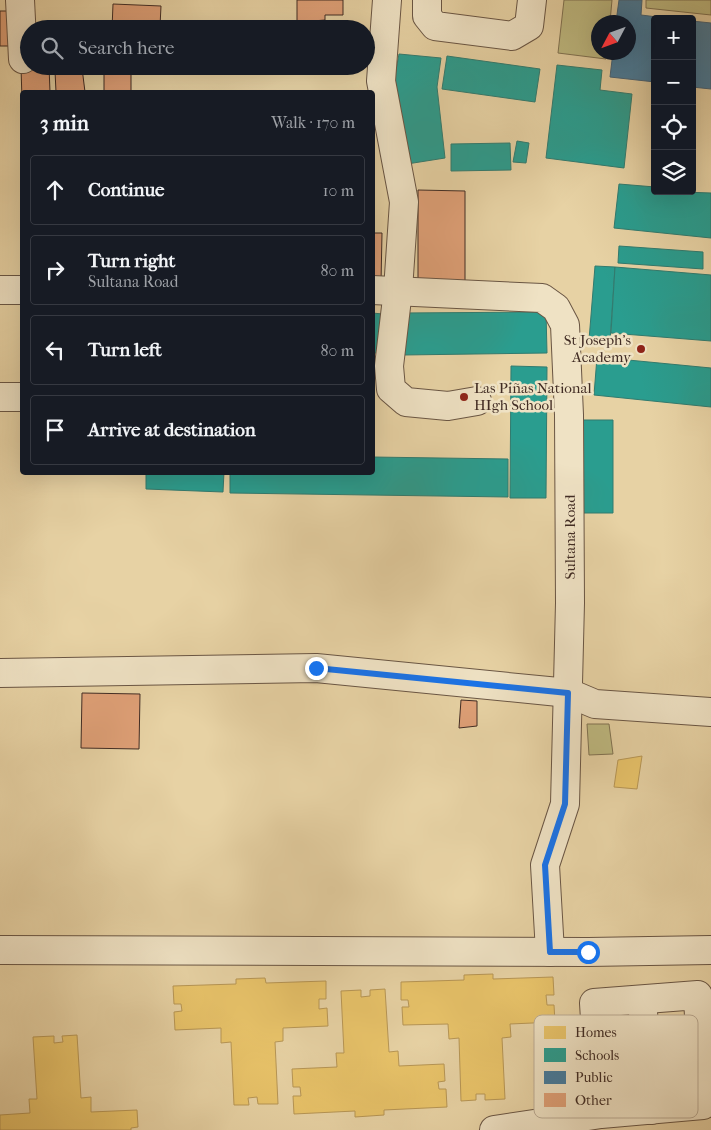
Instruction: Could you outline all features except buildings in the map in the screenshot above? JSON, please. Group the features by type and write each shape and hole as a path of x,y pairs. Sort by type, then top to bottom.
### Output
{"street":[{"path":"17,60 20,0"},
{"path":"375,49 387,0"},
{"path":"427,0 426,16 435,26 512,36 528,26 532,0"},
{"path":"375,57 404,202 385,290 381,366 391,389 406,402 448,406 476,401"},
{"path":"0,290 20,290"},
{"name":"Sultana Road","path":"385,290 542,298 556,308 565,325 569,415 568,693 565,804 545,865 550,952"},
{"path":"0,397 20,397"},
{"path":"0,673 316,668 568,693 595,704 711,712"},
{"path":"0,950 550,952 711,950"},
{"path":"595,1015 594,1003 698,995 703,1105 698,1105"},
{"path":"642,1000 643,1015"},
{"path":"494,1130 574,1118"}],"shaded area":[{"path":"564,0 612,0 611,15 591,15 591,57 558,53"},
{"path":"646,0 711,0 711,15 646,8"},
{"path":"587,724 609,724 613,754 589,755"}],"place":[{"name":"St Joseph's Academy","path":"641,349"},
{"name":"Las Piñas National HIgh School","path":"464,397"}],"route":[{"path":"316,668 568,693 565,804 545,865 550,952 588,952"}]}
